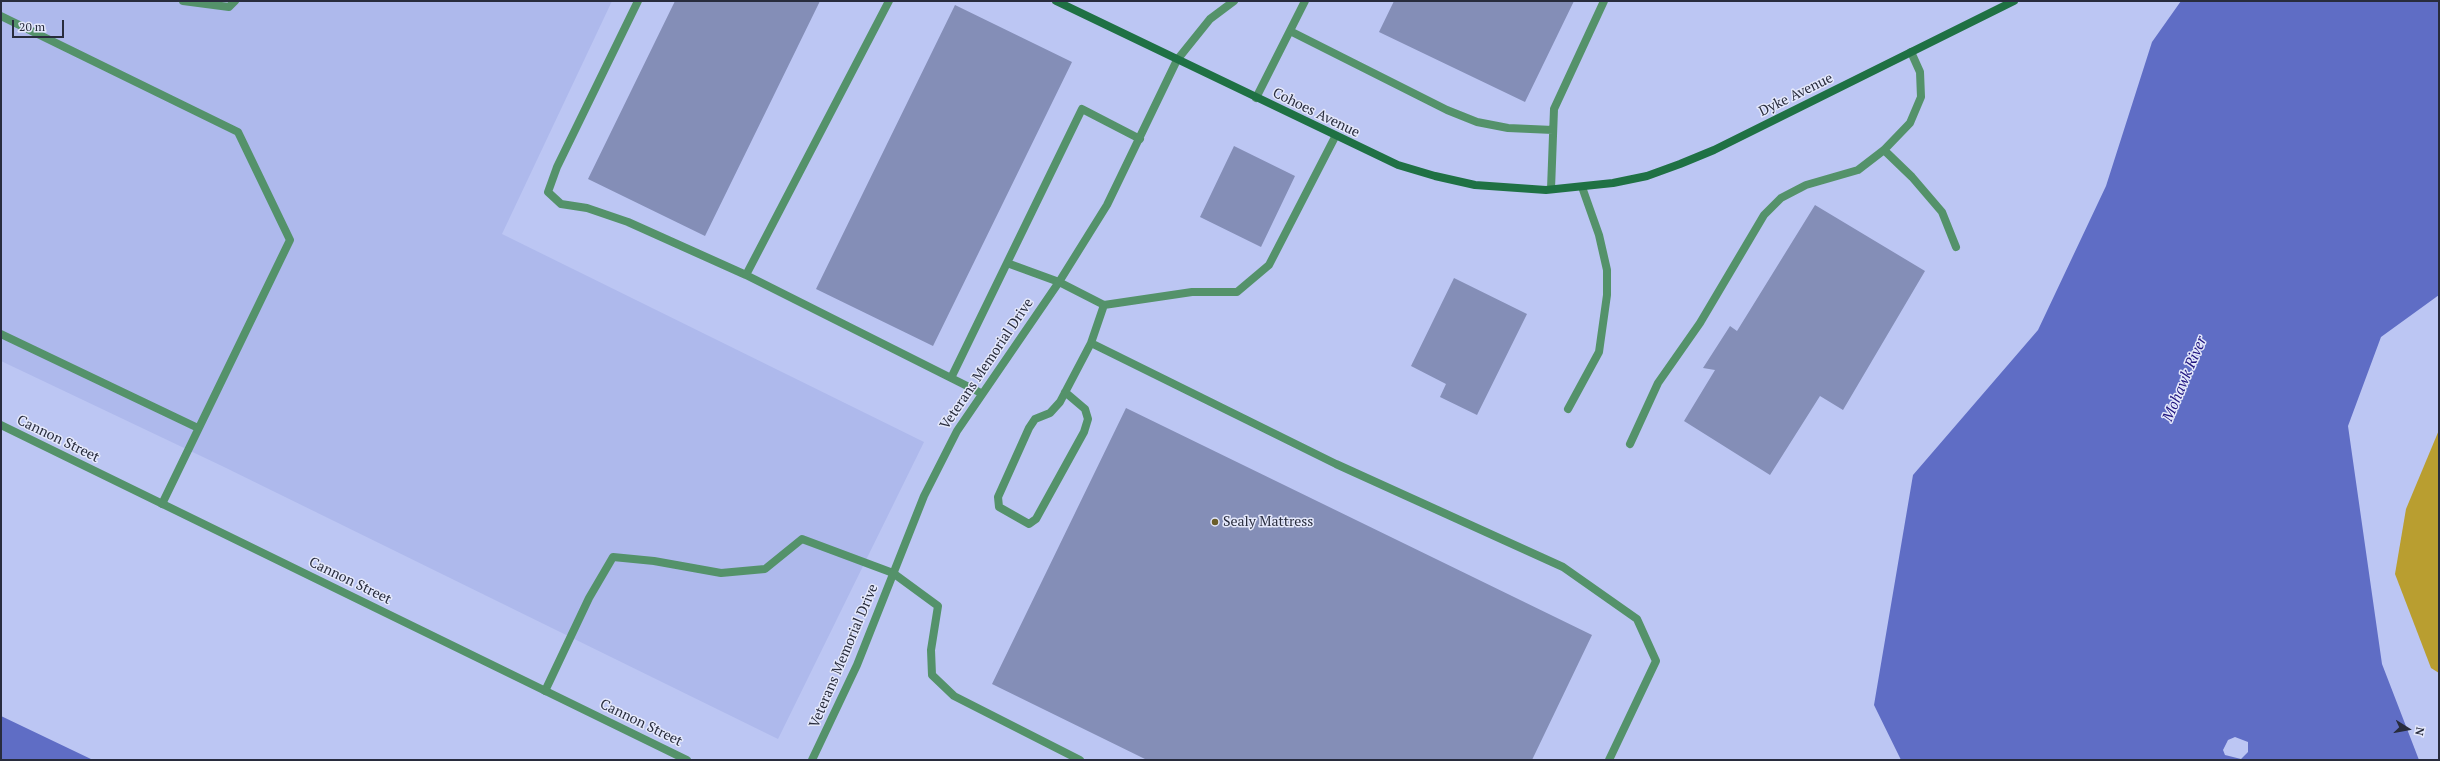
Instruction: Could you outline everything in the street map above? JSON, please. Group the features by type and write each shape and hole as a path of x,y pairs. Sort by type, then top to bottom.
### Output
{"street":[{"path":"184,1 229,7 235,1"},
{"path":"638,1 557,167 548,192 561,204 587,208 628,222 746,275 981,393"},
{"path":"746,275 889,1"},
{"name":"Cohoes Avenue","path":"1056,1 1398,165 1475,185 1510,189 1582,187"},
{"name":"Veterans Memorial Drive","path":"812,760 857,665 893,573 940,462 957,431 981,393 1059,282 1107,205 1177,60 1210,19 1234,1"},
{"path":"1256,98 1305,1"},
{"path":"1551,189 1552,130 1554,109 1604,1"},
{"name":"Dyke Avenue","path":"1582,187 1647,176 1714,150 2014,1"},
{"path":"1,16 238,132 290,240 162,504"},
{"path":"1290,31 1448,110 1477,122 1508,128 1552,130"},
{"path":"1630,444 1658,383 1700,324 1764,215 1781,198 1806,185 1858,170 1884,150 1910,123 1921,97 1920,72 1911,52"},
{"path":"951,378 1082,109 1140,139"},
{"path":"1007,263 1059,282 1104,305 1192,292 1237,292 1269,265 1336,136"},
{"path":"1884,150 1912,177 1942,212 1956,247"},
{"path":"1568,409 1598,352 1607,295 1607,270 1599,235 1582,187"},
{"path":"1065,392 1085,409 1088,419 1084,432 1036,519 1028,524 999,507 998,497 1028,428 1035,419 1050,413 1065,392 1091,342 1104,305"},
{"path":"1,334 198,428"},
{"path":"1091,342 1336,464 1563,567 1637,619 1656,661 1609,760"},
{"name":"Cannon Street","path":"1,425 687,760"},
{"path":"545,691 589,598 613,557 654,561 721,573 765,569 802,539 893,573 938,606 932,650 932,674 954,696 1080,760"}],"shaded area":[{"path":"1,1 612,1 502,234 924,442 778,739 222,466 1,361"},
{"path":"2439,430 2439,673 2431,668 2395,574 2406,509"}],"water":[{"name":"Mohawk River","path":"2181,1 2439,1 2439,295 2381,337 2348,426 2382,664 2419,760 1901,760 1874,705 1913,475 2038,330 2106,186 2152,42","holes":["2235,737 2248,742 2248,752 2241,759 2225,755 2223,750 2228,740"]},
{"path":"1,716 93,760 1,760"}],"building":[{"path":"675,1 820,1 705,236 588,179"},
{"path":"1394,1 1574,1 1525,102 1379,32"},
{"path":"955,5 1072,62 933,346 816,289"},
{"path":"1234,146 1295,176 1261,247 1200,217"},
{"path":"1815,205 1925,271 1843,410 1820,396 1770,475 1684,421 1715,370 1703,368 1730,326 1737,331"},
{"path":"1454,278 1527,314 1477,415 1440,397 1446,384 1411,366"},
{"name":"Sealy Mattress","path":"1126,408 1592,635 1532,760 1147,760 992,684"}],"place":[{"name":"Sealy Mattress","path":"1215,522"}]}
